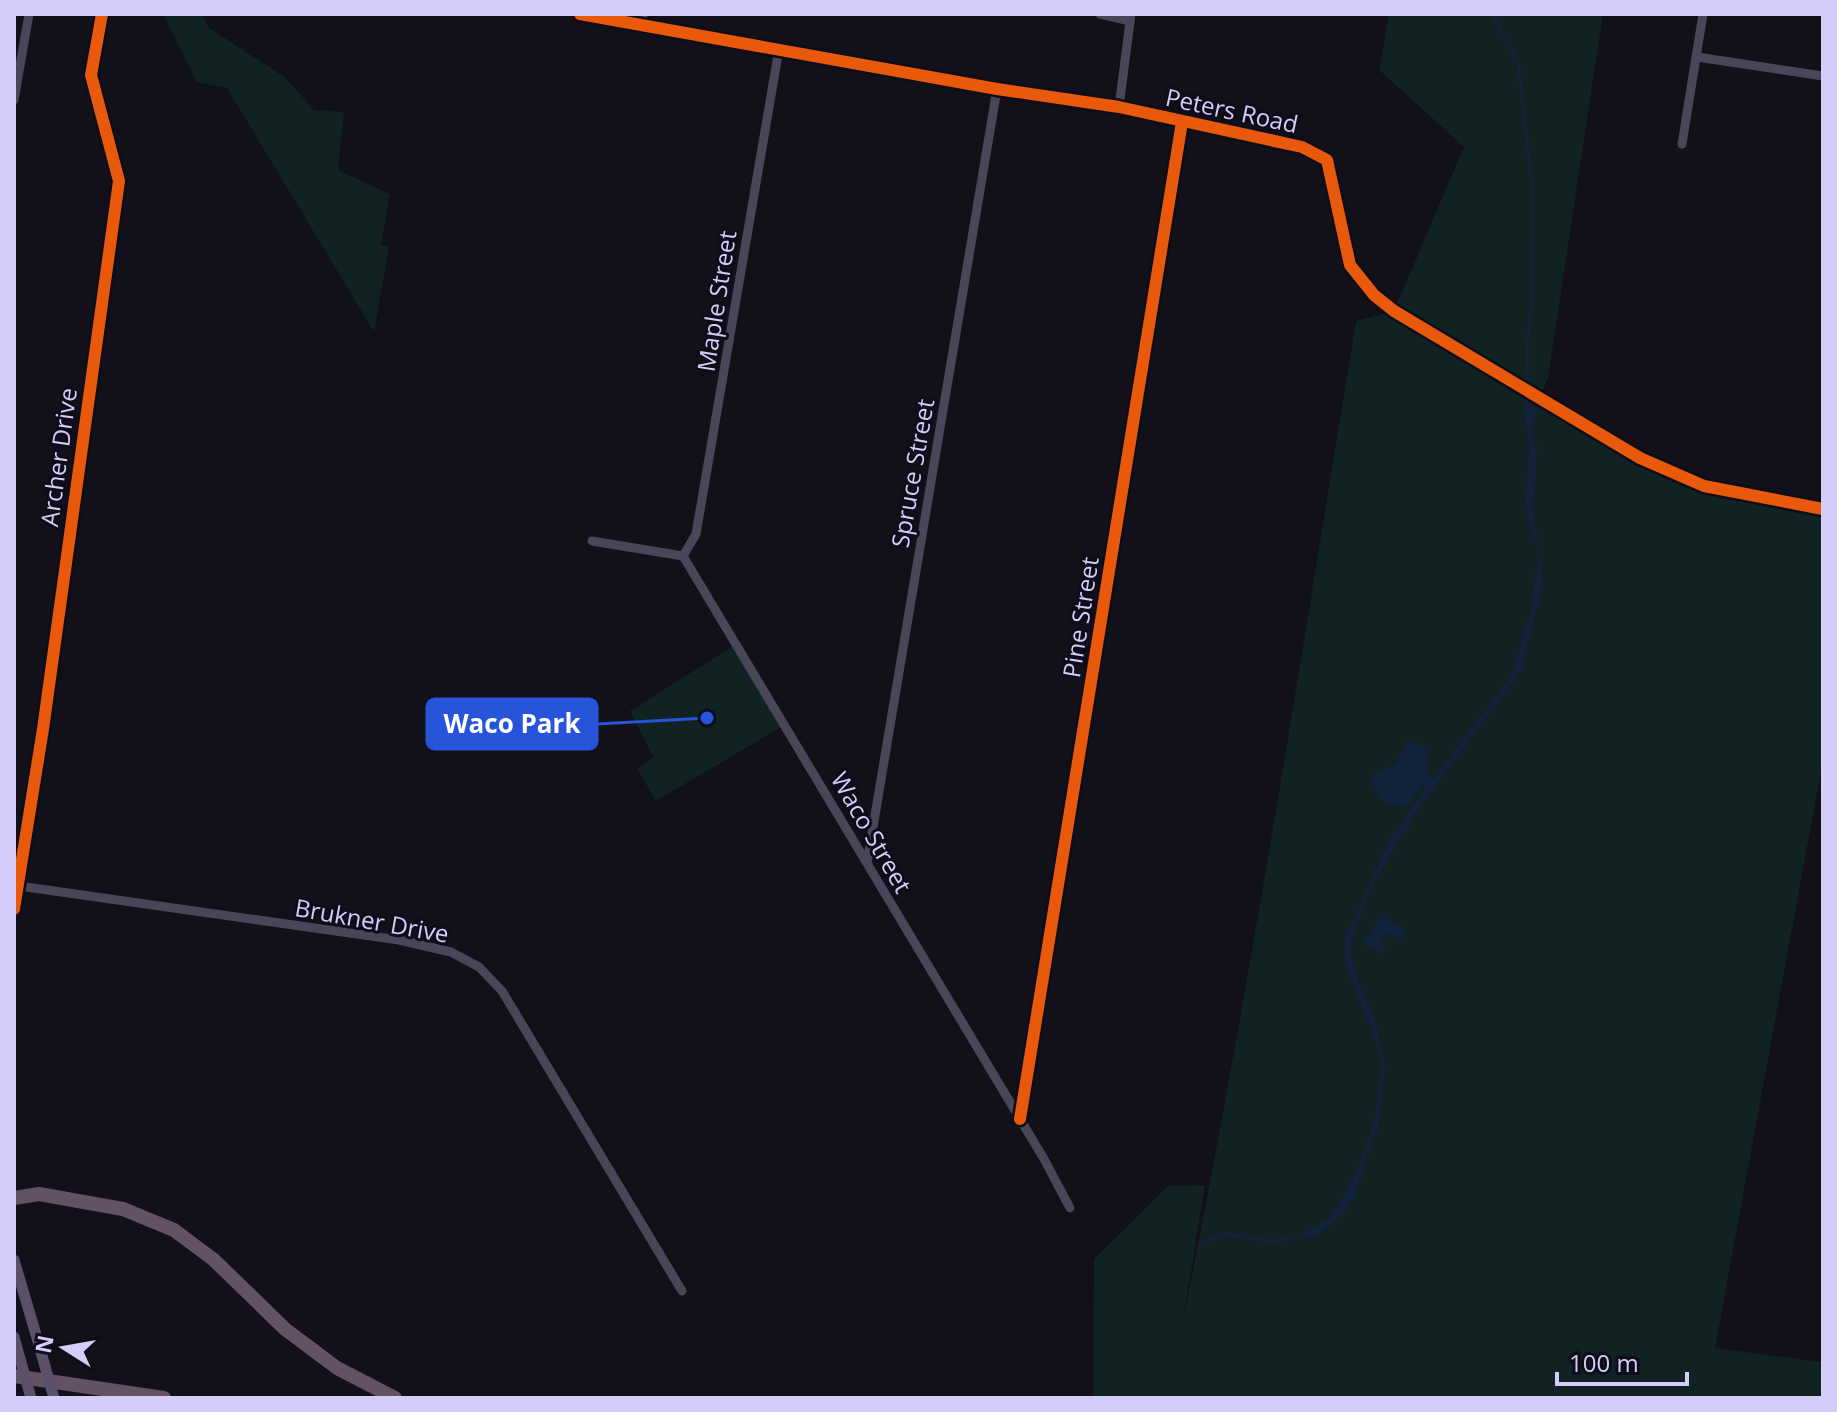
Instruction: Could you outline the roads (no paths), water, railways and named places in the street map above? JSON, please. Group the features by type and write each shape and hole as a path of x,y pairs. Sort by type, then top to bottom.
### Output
{"highway":[{"path":"14,1198 39,1194 123,1209 174,1230 214,1260 295,1337 337,1368 395,1398"},
{"path":"14,1376 164,1398"}],"main road":[{"path":"14,1260 54,1398"},
{"path":"14,1337 31,1398"}],"street":[{"path":"14,100 29,14"},
{"name":"Archer Drive","path":"14,909 119,181 91,75 102,14"},
{"name":"Peters Road","path":"580,14 997,89 1119,107 1302,147 1327,160 1346,252 1360,280 1394,311 1640,458 1704,486 1823,509"},
{"path":"641,26 643,14"},
{"path":"1100,14 1131,17 1119,107"},
{"path":"1682,144 1703,14"},
{"name":"Maple Street","path":"683,556 696,534 779,49"},
{"path":"1697,57 1823,76"},
{"name":"Spruce Street","path":"866,863 997,89"},
{"name":"Pine Street","path":"1020,1119 1182,122"},
{"path":"592,541 683,556"},
{"name":"Waco Street","path":"683,556 1020,1119 1070,1208"},
{"name":"Brukner Drive","path":"19,886 399,940 451,952 479,967 502,991 682,1291"}],"water":[{"path":"1524,401 1537,411 1531,432 1537,449 1533,508 1543,583 1521,671 1417,811 1370,889 1350,944 1354,971 1374,1018 1385,1065 1379,1123 1353,1199 1341,1215 1319,1234 1275,1243 1221,1235 1194,1250 1208,1238 1223,1232 1268,1239 1297,1237 1327,1220 1357,1170 1375,1119 1381,1066 1377,1043 1345,964 1344,940 1389,842 1426,787 1424,785 1406,806 1399,807 1378,798 1371,779 1377,771 1396,765 1403,746 1409,742 1427,749 1430,776 1434,778 1511,677 1532,607 1538,562 1526,503 1530,445"},
{"path":"1383,915 1406,930 1400,940 1387,933 1380,944 1385,948 1381,953 1364,942"}],"waterway":[{"path":"1492,14 1518,61 1532,185 1533,287 1527,348 1529,402"}],"place":[{"name":"Waco Park","path":"707,718"}]}
